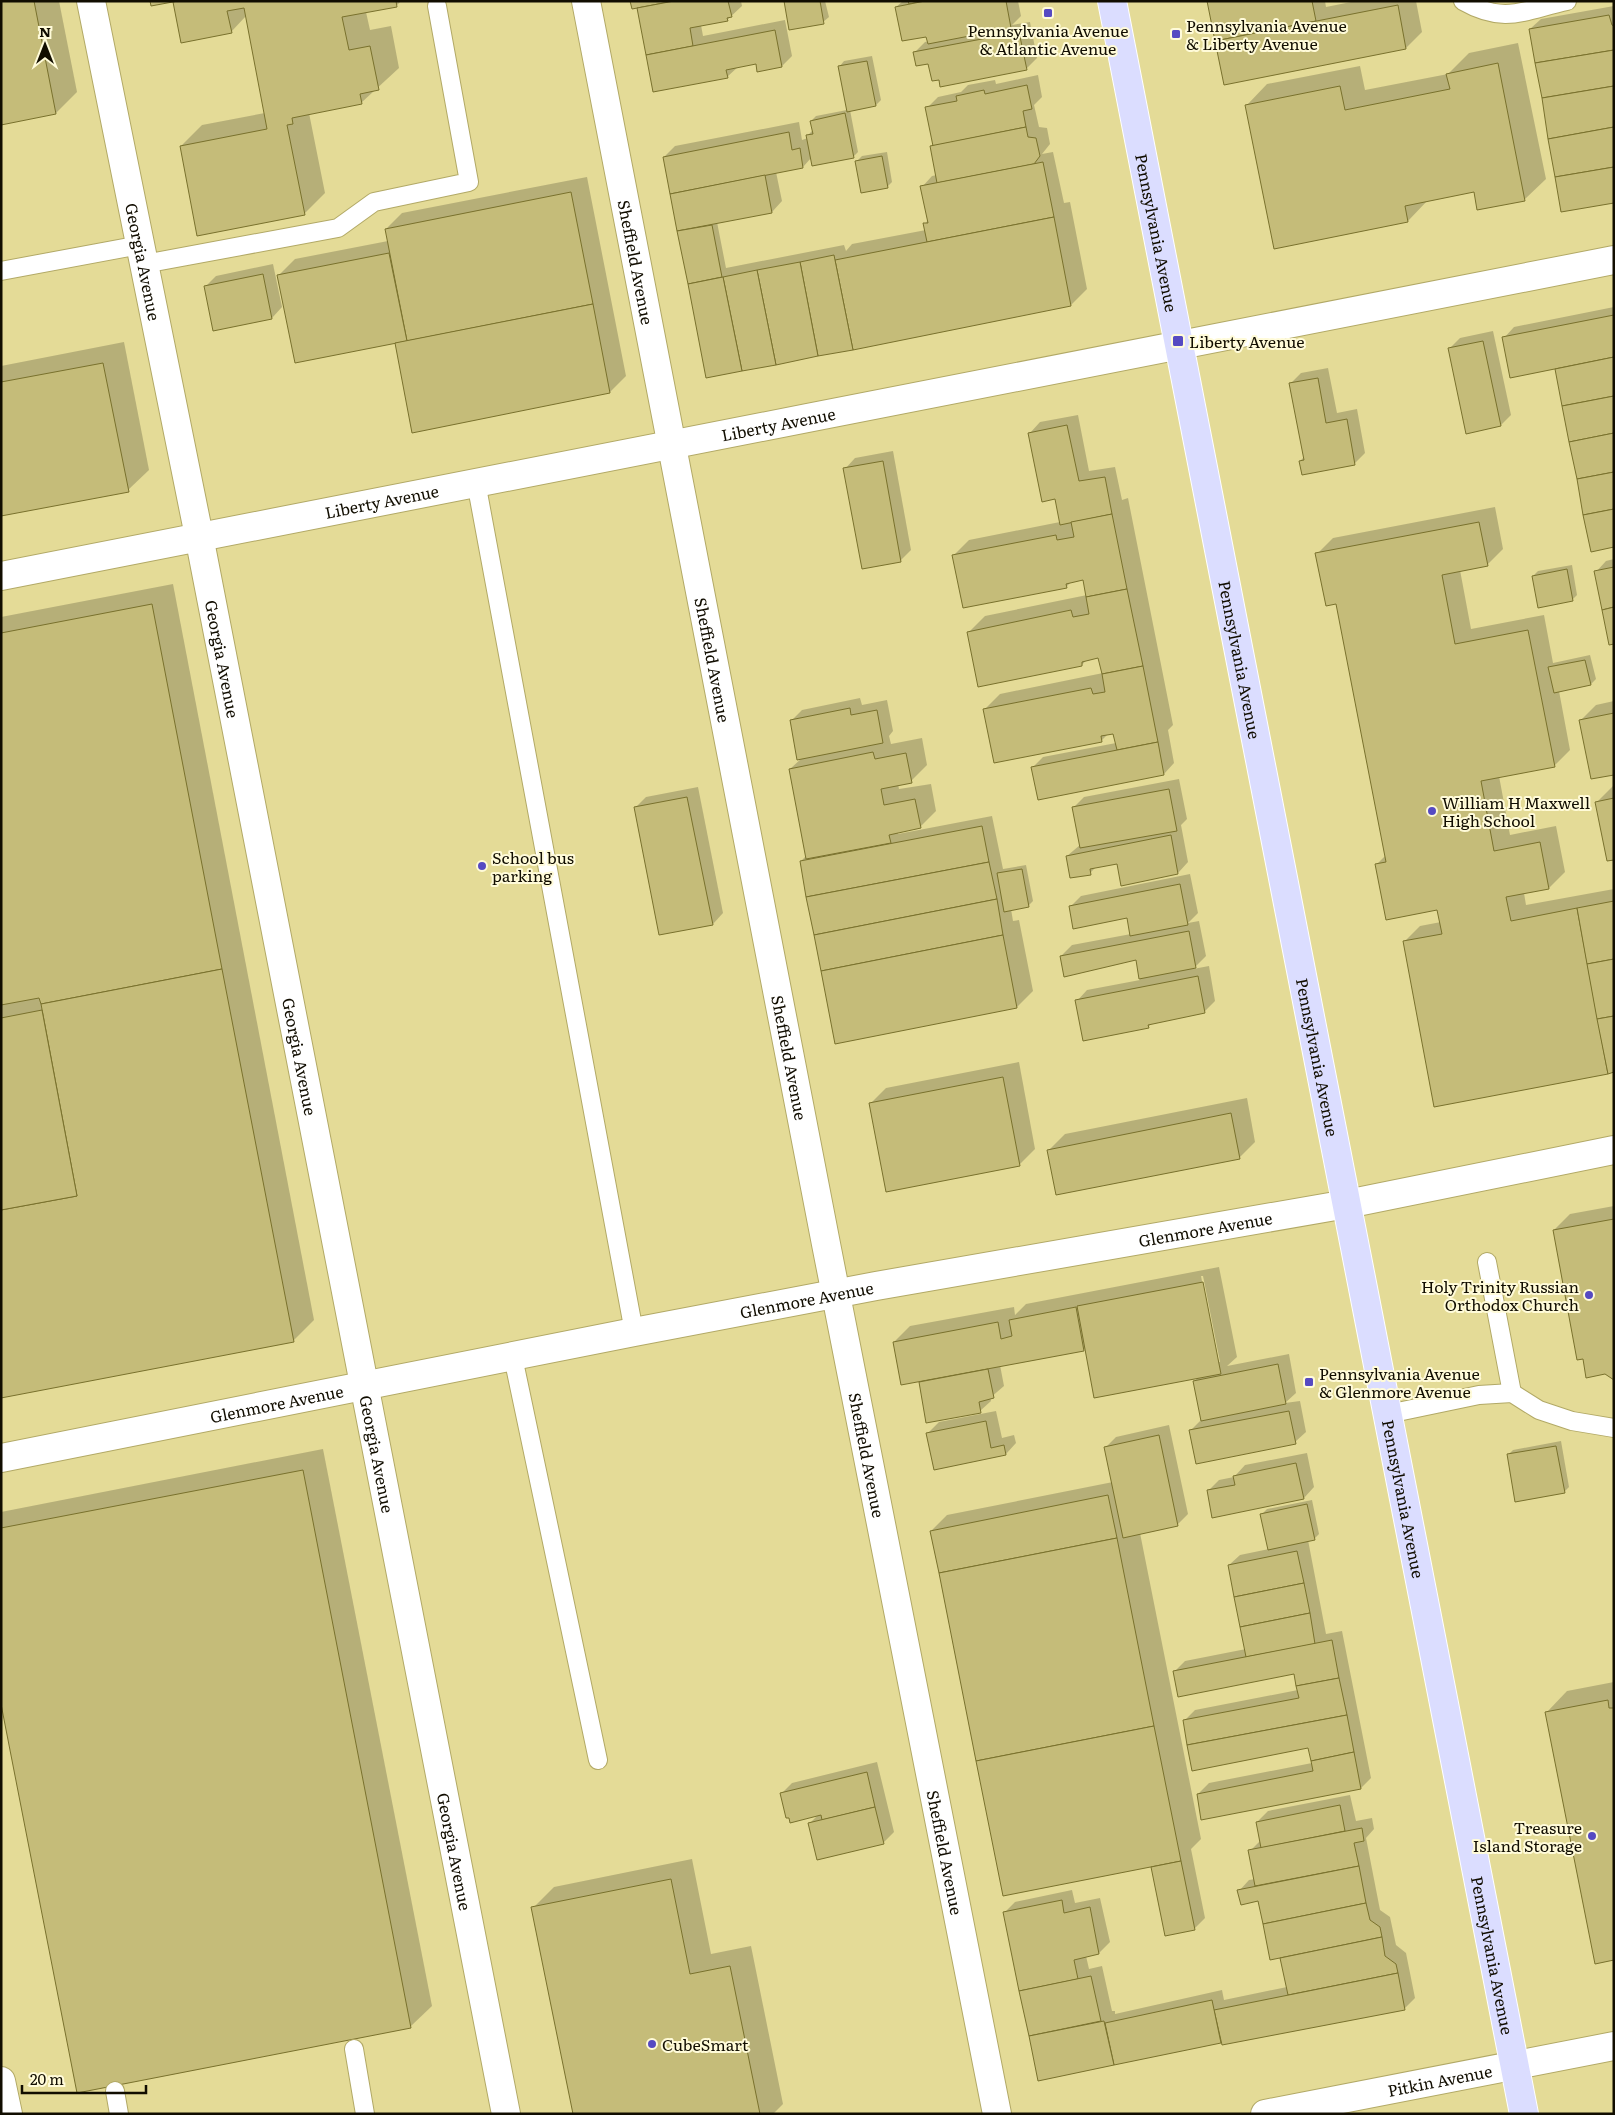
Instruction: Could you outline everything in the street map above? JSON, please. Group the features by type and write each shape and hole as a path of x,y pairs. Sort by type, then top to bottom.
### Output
{"main road":[{"name":"Pennsylvania Avenue","path":"1112,1 1524,2114"}],"street":[{"name":"Georgia Avenue","path":"90,1 199,536 506,2114"},
{"name":"Sheffield Avenue","path":"586,1 670,444 997,2114"},
{"name":"Liberty Avenue","path":"1,576 670,444 1180,347 1614,260"},
{"name":"Glenmore Avenue","path":"1,1458 634,1332 836,1294 1347,1204 1614,1150"},
{"name":"Pitkin Avenue","path":"1265,2114 1614,2046"},
{"path":"1,2080 8,2114"}],"lane":[{"path":"1463,1 1488,12 1510,15 1530,12 1567,1"},
{"path":"1,271 142,255 338,228 374,202 469,182 437,6"},
{"path":"476,482 634,1332"},
{"path":"1487,1262 1512,1393"},
{"path":"513,1357 598,1760"},
{"path":"1388,1414 1479,1395 1512,1393 1539,1410 1572,1421 1614,1428"},
{"path":"354,2049 365,2114"},
{"path":"115,2091 119,2114"}],"building":[{"path":"1,1 34,1 56,114 1,125"},
{"path":"150,1 178,1 151,6"},
{"path":"396,1 397,7 342,17 349,50 370,46 379,90 360,94 362,104 292,118 293,124 287,125 305,215 197,236 180,146 267,129 244,8 227,11 232,33 181,43 173,2"},
{"path":"630,1 674,1 632,9"},
{"path":"674,1 728,1 732,17 727,18 728,21 690,28 693,46 646,55 637,8"},
{"path":"784,1 820,1 824,24 789,30"},
{"path":"908,1 925,1 909,4"},
{"path":"925,1 1006,1 1011,28 928,44 926,37 902,41 895,7"},
{"path":"1207,1 1312,1 1316,21 1215,41"},
{"path":"1398,5 1406,49 1224,85 1215,41"},
{"path":"1609,15 1614,26 1614,50 1535,63 1529,29"},
{"path":"775,30 782,67 757,72 756,64 726,70 728,78 653,92 646,55"},
{"path":"1019,32 1027,70 940,87 939,80 932,81 928,64 916,66 913,52"},
{"path":"1614,50 1614,86 1542,98 1535,63"},
{"path":"867,61 876,106 847,112 838,66"},
{"path":"1498,63 1525,201 1477,210 1474,192 1405,206 1408,222 1274,249 1245,105 1340,86 1345,110 1450,89 1446,74"},
{"path":"1027,85 1032,109 1023,111 1026,127 933,146 925,107 957,101 956,96 984,90 985,94"},
{"path":"1614,86 1614,127 1548,139 1542,98"},
{"path":"845,113 854,158 812,166 806,135 813,134 810,121"},
{"path":"1026,127 1028,137 1036,138 1040,156 1034,164 937,183 930,146"},
{"path":"1614,127 1614,167 1555,177 1548,139"},
{"path":"789,132 792,150 800,148 803,168 670,194 663,157"},
{"path":"882,156 888,188 861,193 855,161"},
{"path":"1043,162 1054,217 927,242 923,223 928,223 920,186"},
{"path":"1614,167 1614,203 1561,212 1555,177"},
{"path":"765,175 772,213 677,231 670,194"},
{"path":"571,192 593,304 407,341 385,229"},
{"path":"1054,217 1071,306 853,350 835,260"},
{"path":"712,225 722,277 688,284 677,231"},
{"path":"389,253 407,341 295,363 277,275"},
{"path":"834,255 853,350 818,356 800,262"},
{"path":"800,262 818,356 776,365 757,270"},
{"path":"757,270 776,365 742,371 723,277"},
{"path":"263,274 272,319 213,331 204,286"},
{"path":"723,277 742,371 706,378 688,284"},
{"path":"593,304 610,393 412,433 395,343"},
{"path":"1614,315 1614,357 1510,378 1502,337"},
{"path":"1483,341 1501,426 1466,434 1448,348"},
{"path":"1614,357 1614,396 1562,406 1555,369"},
{"path":"103,363 129,492 1,516 1,382"},
{"path":"1318,378 1326,423 1347,419 1355,465 1302,475 1299,461 1304,460 1289,383"},
{"path":"1614,396 1614,433 1569,442 1562,406"},
{"path":"1067,425 1079,481 1105,477 1112,514 1060,525 1055,499 1042,502 1028,433"},
{"path":"1614,433 1614,472 1577,479 1569,442"},
{"path":"883,461 901,562 862,569 843,468"},
{"path":"1614,472 1614,509 1583,515 1577,479"},
{"path":"1614,509 1614,547 1591,552 1583,515"},
{"path":"1112,514 1127,589 1086,597 1083,580 1066,584 1067,588 963,608 952,555 1056,535 1057,540 1074,537 1071,522"},
{"name":"William H Maxwell High School","path":"1479,522 1488,566 1442,575 1455,644 1528,630 1555,767 1481,781 1494,851 1540,842 1549,889 1506,897 1511,921 1577,908 1608,1074 1434,1107 1403,941 1442,934 1437,910 1386,920 1375,864 1386,862 1336,604 1326,606 1315,553"},
{"path":"1614,567 1614,607 1602,610 1594,571"},
{"path":"1567,569 1573,601 1538,608 1532,576"},
{"path":"1127,589 1143,666 1102,674 1098,658 1082,662 1082,666 978,687 967,632 1071,610 1073,617 1089,614 1086,597"},
{"path":"152,604 222,969 41,1004 39,998 1,1005 1,633"},
{"path":"1614,607 1614,644 1609,645 1602,610"},
{"path":"1585,660 1591,685 1554,693 1548,667"},
{"path":"1143,666 1158,742 1117,750 1113,734 1101,736 1102,742 994,763 983,709 1091,688 1093,694 1105,692 1102,674"},
{"path":"850,708 851,715 877,710 883,743 797,760 790,720"},
{"path":"1614,713 1614,775 1591,779 1579,720"},
{"path":"1158,742 1164,775 1038,800 1031,767"},
{"path":"873,752 875,759 906,753 912,783 881,789 884,805 915,799 921,828 889,835 891,843 806,859 789,769"},
{"path":"1169,789 1177,831 1080,848 1072,807"},
{"path":"687,797 713,925 659,935 634,807"},
{"path":"1614,798 1614,860 1607,861 1595,802"},
{"path":"982,826 989,862 806,897 800,861"},
{"path":"1171,835 1178,874 1121,886 1117,864 1090,869 1091,875 1070,878 1066,856"},
{"path":"989,862 997,899 814,935 806,897"},
{"path":"1022,869 1029,907 1004,912 997,873"},
{"path":"1180,884 1188,925 1130,936 1127,918 1073,929 1069,906"},
{"path":"997,899 1003,935 821,971 814,935"},
{"path":"1614,901 1614,959 1587,964 1577,908"},
{"path":"1189,931 1196,968 1139,979 1136,960 1064,977 1060,956"},
{"path":"1003,935 1017,1008 835,1044 821,971"},
{"path":"1614,959 1614,1016 1597,1019 1587,964"},
{"path":"222,969 294,1342 1,1398 1,1210 77,1196 41,1004"},
{"path":"1198,976 1205,1013 1148,1025 1149,1028 1083,1041 1075,1000"},
{"path":"42,1010 77,1196 1,1210 1,1018"},
{"path":"1614,1016 1614,1072 1608,1074 1597,1019"},
{"path":"1003,1077 1020,1166 886,1192 869,1103"},
{"path":"1231,1113 1240,1159 1056,1195 1047,1150"},
{"name":"Holy Trinity Russian Orthodox Church","path":"1614,1219 1614,1380 1605,1374 1586,1378 1583,1359 1577,1360 1553,1230"},
{"path":"1203,1282 1221,1374 1094,1398 1077,1306"},
{"path":"1076,1307 1084,1351 901,1385 893,1342 998,1322 1001,1339 1012,1336 1009,1320"},
{"path":"1278,1364 1286,1404 1201,1421 1193,1381"},
{"path":"988,1369 994,1398 979,1402 981,1413 926,1423 919,1382"},
{"path":"1289,1411 1296,1444 1196,1464 1189,1430"},
{"path":"986,1421 991,1448 1004,1445 1006,1455 934,1470 926,1433"},
{"path":"1159,1435 1178,1526 1123,1538 1104,1447"},
{"path":"1556,1446 1565,1493 1515,1502 1507,1454"},
{"path":"1296,1463 1304,1499 1212,1518 1207,1490 1235,1485 1233,1476"},
{"path":"303,1470 411,2028 77,2093 1,1704 1,1528"},
{"path":"1108,1495 1117,1538 939,1573 930,1531"},
{"path":"1307,1504 1315,1540 1268,1550 1260,1514"},
{"path":"1117,1538 1154,1726 976,1761 939,1573"},
{"path":"1297,1551 1304,1583 1234,1597 1228,1565"},
{"path":"1304,1583 1310,1613 1240,1627 1234,1597"},
{"path":"1310,1613 1315,1644 1246,1657 1240,1627"},
{"path":"1332,1640 1339,1678 1296,1686 1294,1674 1178,1697 1173,1671"},
{"path":"1339,1678 1347,1715 1187,1745 1183,1720 1299,1698 1296,1686"},
{"name":"Treasure Island Storage","path":"1608,1700 1609,1708 1614,1708 1614,1960 1595,1964 1545,1712"},
{"path":"1347,1715 1354,1752 1311,1761 1308,1748 1192,1771 1187,1745"},
{"path":"1154,1726 1181,1861 1003,1896 976,1761"},
{"path":"1354,1752 1361,1789 1201,1820 1197,1794 1313,1771 1311,1761"},
{"path":"867,1772 875,1807 822,1820 821,1815 790,1823 789,1818 786,1818 780,1793"},
{"path":"1340,1805 1345,1831 1261,1848 1256,1822"},
{"path":"875,1807 884,1844 817,1860 808,1823"},
{"path":"1362,1828 1364,1841 1354,1843 1359,1866 1255,1886 1248,1850"},
{"path":"1181,1861 1195,1930 1165,1936 1151,1867"},
{"path":"1359,1866 1366,1903 1263,1924 1258,1901 1241,1905 1237,1890"},
{"name":"CubeSmart","path":"671,1879 690,1974 730,1966 760,2114 573,2114 531,1907"},
{"path":"1062,1900 1064,1913 1090,1907 1099,1954 1074,1960 1078,1979 1019,1991 1003,1912"},
{"path":"1366,1903 1370,1920 1380,1927 1382,1937 1270,1960 1263,1924"},
{"path":"1382,1937 1385,1956 1396,1964 1398,1973 1288,1995 1280,1958"},
{"path":"1398,1973 1405,2010 1222,2045 1214,2010"},
{"path":"1091,1976 1101,2021 1029,2036 1019,1991"},
{"path":"1212,2000 1221,2043 1114,2065 1105,2023"},
{"path":"1104,2021 1114,2065 1038,2081 1029,2036"}],"place":[{"name":"Pennsylvania Avenue & Atlantic Avenue","path":"1048,13"},
{"name":"Pennsylvania Avenue & Liberty Avenue","path":"1176,34"},
{"name":"Liberty Avenue","path":"1178,341"},
{"name":"William H Maxwell High School","path":"1432,811"},
{"name":"School bus parking","path":"482,866"},
{"name":"Holy Trinity Russian Orthodox Church","path":"1589,1295"},
{"name":"Pennsylvania Avenue & Glenmore Avenue","path":"1309,1382"},
{"name":"Treasure Island Storage","path":"1592,1836"},
{"name":"CubeSmart","path":"652,2044"}]}
